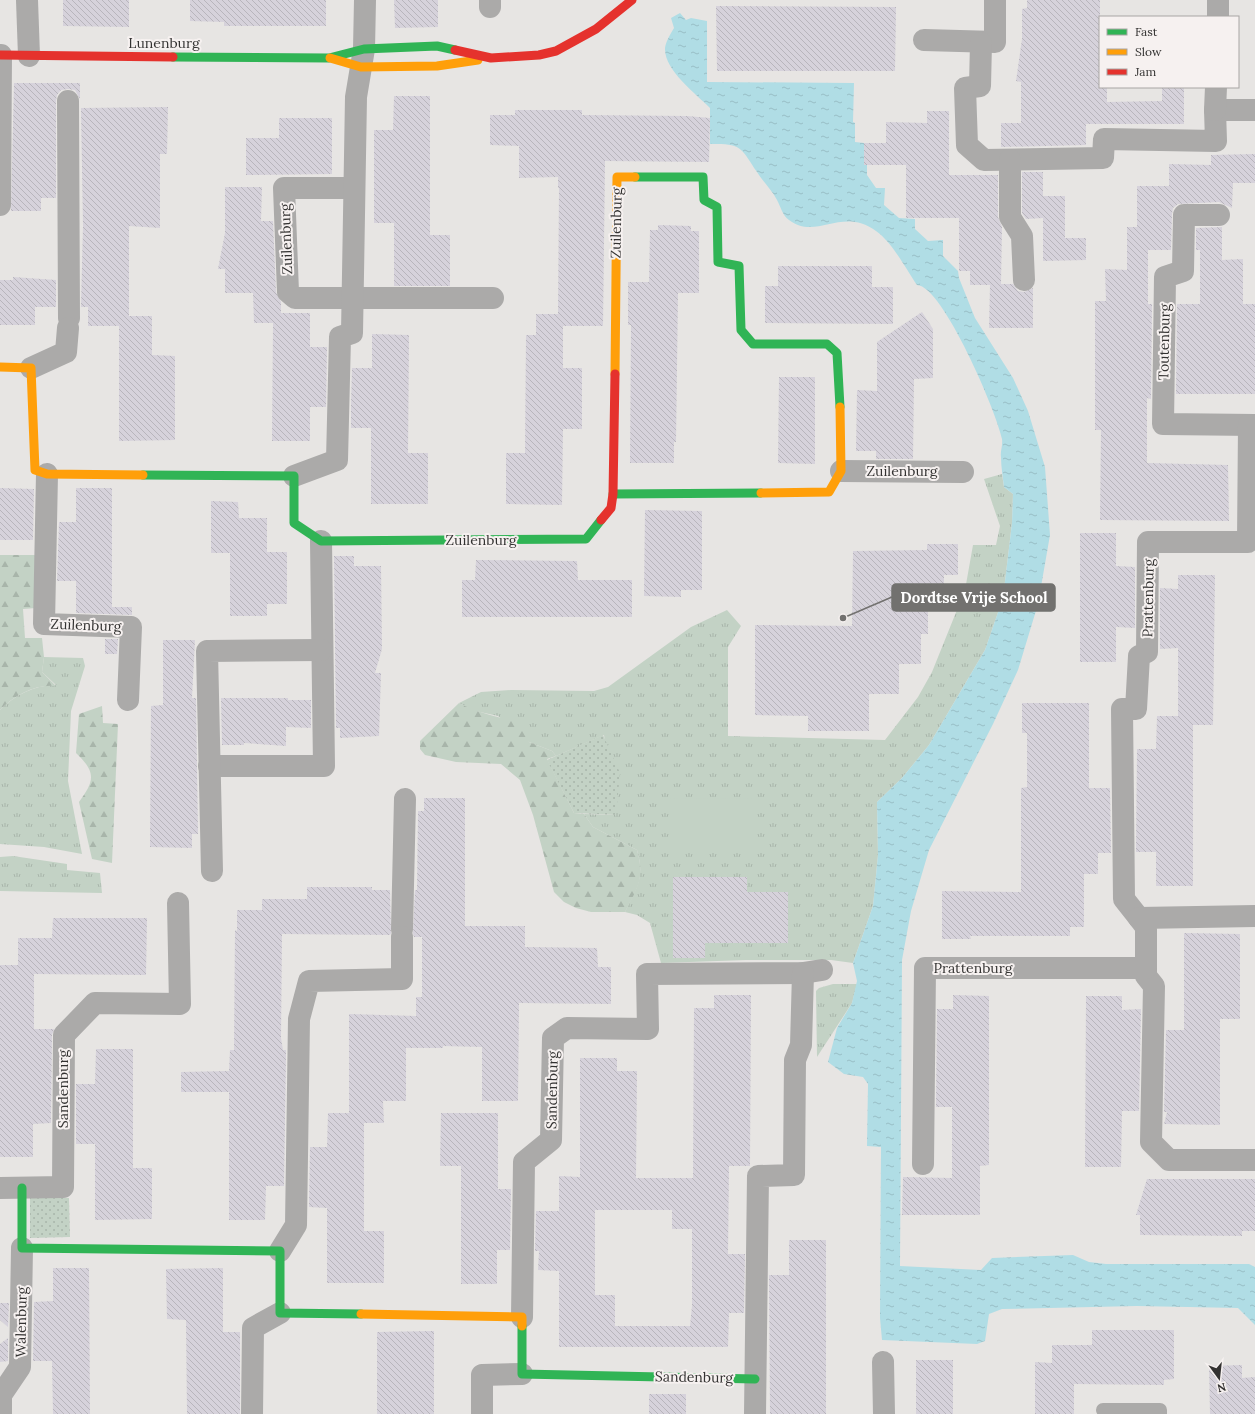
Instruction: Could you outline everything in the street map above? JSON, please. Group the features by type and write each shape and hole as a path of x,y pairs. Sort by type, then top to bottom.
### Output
{"street":[{"path":"26,0 29,56"},
{"path":"31,368 35,470 47,474 294,476 337,460 340,337 352,333 356,97 363,58 365,0"},
{"name":"Lunenburg","path":"0,55 363,58 437,66 491,58 539,55 556,51 596,29 632,0"},
{"path":"924,40 981,43 995,42 996,0"},
{"path":"1218,0 1218,16"},
{"path":"981,43 980,86 966,88 967,145 984,160 1103,158 1104,139 1216,141 1216,88"},
{"name":"Lunenburg","path":"328,58 363,58 436,46 491,58"},
{"path":"0,55 0,205"},
{"path":"0,367 31,368 66,352 68,323 68,101"},
{"path":"1215,110 1255,110"},
{"path":"1010,160 1010,217 1022,236 1024,280"},
{"name":"Zuilenburg","path":"321,541 586,539 611,508 613,494 617,177 703,177 704,200 717,207 718,262 739,266 741,330 753,344 827,344 836,353 839,369 840,471 829,492 613,494"},
{"name":"Zuilenburg","path":"354,188 284,188 288,292 295,298 493,298"},
{"name":"Toutenburg","path":"1219,215 1184,215 1183,271 1165,277 1164,424 1252,425"},
{"name":"Prattenburg","path":"1252,425 1248,542 1148,542 1147,652 1139,656 1136,709 1122,709 1124,899 1146,927 1146,976 1154,986 1151,1142 1169,1160 1255,1160"},
{"name":"Zuilenburg","path":"840,471 963,472"},
{"name":"Zuilenburg","path":"47,474 44,624 131,627 128,700"},
{"path":"209,766 324,766 321,650 321,541 294,523 294,476"},
{"path":"212,871 207,651 321,650"},
{"path":"280,1313 280,1251 296,1225 299,1019 309,981 402,980 405,799"},
{"name":"Sandenburg","path":"0,1188 63,1187 64,1035 95,1003 180,1004 178,903"},
{"path":"1139,918 1255,916"},
{"name":"Prattenburg","path":"923,1164 925,968 1146,968"},
{"name":"Sandenburg","path":"755,1379 522,1374 524,1162 551,1140 553,1038 567,1028 648,1029 647,974 812,972 801,1045 795,1060 794,1175 758,1176 755,1414"},
{"path":"22,1188 22,1248 280,1251"},
{"name":"Walenburg","path":"1,1414 1,1395 20,1368 22,1248"},
{"path":"252,1414 253,1328 280,1313 522,1317"},
{"path":"883,1362 884,1414"},
{"path":"482,1414 482,1375 522,1374"}],"lane":[{"path":"1103,1410 1160,1410 1160,1414"}],"green space":[{"path":"1002,474 1004,487 1013,494 1012,523 1003,598 985,650 929,745 902,778 877,802 878,855 873,906 853,963 831,960 746,960 661,963 650,923 637,915 625,912 636,889 640,875 637,850 593,827 584,814 616,815 604,735 556,756 552,751 529,742 498,716 471,710 459,703 481,692 511,690 594,691 608,687 691,627 727,610 741,626 728,647 728,736 885,740 918,697 932,672 965,590 973,545 996,545 1000,526 984,479"},
{"path":"0,555 35,555 36,608 23,609 25,638 42,638 44,657 42,672 56,686 40,687 19,695 0,710"},
{"path":"44,657 83,658 85,666 71,711 68,781 82,854 44,847 0,844 0,710 25,692 48,685 56,685 42,672"},
{"path":"459,703 482,713 523,724 529,742 552,751 556,756 547,759 574,813 584,814 593,827 637,850 640,868 639,882 625,912 591,912 576,908 564,902 554,892 533,815 520,780 501,764 456,762 425,755 420,749 420,741"},
{"path":"102,706 103,723 118,724 112,863 92,859 79,802 88,788 91,777 87,766 76,753 79,714"},
{"path":"603,735 620,773 616,815 574,813 547,760"},
{"path":"669,798 753,799 753,851 669,851"},
{"path":"13,856 67,864 67,870 100,873 102,893 0,891 0,857"},
{"path":"833,984 857,984 852,1003 817,1057 816,991 819,988"},
{"path":"30,1198 69,1198 70,1237 30,1238"}],"water":[{"path":"680,13 686,20 691,18 707,21 707,82 854,83 853,122 855,123 855,142 864,143 864,165 867,165 867,175 876,188 885,188 884,205 899,218 915,219 915,229 928,241 943,240 943,256 958,271 959,278 975,318 1013,378 1028,411 1045,467 1050,535 1038,604 1018,670 993,724 929,850 911,911 902,960 900,1266 981,1270 992,1258 1073,1255 1089,1262 1106,1264 1249,1264 1255,1267 1255,1325 1238,1308 1137,1306 1002,1309 989,1314 985,1341 977,1344 882,1340 880,1318 881,1147 867,1146 868,1084 863,1077 844,1074 828,1062 837,1028 852,1003 857,981 853,963 873,906 878,855 877,802 902,778 929,745 985,650 1003,598 1012,523 1013,494 1004,487 1001,455 1002,439 980,379 954,327 941,306 928,291 917,285 888,242 876,231 864,224 841,222 809,227 799,225 789,220 783,213 773,193 759,176 744,152 735,146 710,144 710,108 675,73 666,56 665,48 668,38 674,28 671,18"}],"building":[{"path":"63,0 129,0 129,27 63,26"},
{"path":"190,0 326,0 326,26 224,26 224,22 190,21"},
{"path":"394,0 438,0 438,27 395,28"},
{"path":"1027,0 1100,0 1099,88 1107,88 1107,102 1162,101 1162,88 1184,88 1184,124 1086,124 1086,145 1001,147 1001,123 1021,123 1021,82 1016,81 1022,39 1022,9 1027,8"},
{"path":"716,6 896,7 895,71 717,71"},
{"path":"14,83 80,83 80,99 75,90 61,90 57,95 56,198 41,198 41,211 11,211"},
{"path":"394,96 430,96 430,235 450,235 450,286 394,286 394,223 374,223 374,130 393,130"},
{"path":"168,107 167,154 160,154 160,228 129,226 129,316 152,316 152,355 175,356 175,440 119,441 119,326 88,326 88,307 81,307 83,226 81,108"},
{"path":"515,110 582,110 582,115 687,116 710,118 709,162 605,161 603,326 563,326 563,368 582,368 582,429 563,429 562,505 506,504 506,453 525,453 526,335 536,335 536,314 558,314 558,177 519,178 519,146 490,145 490,115 515,115"},
{"path":"927,111 949,111 949,175 998,175 998,217 1002,227 1001,284 1013,284 1018,291 1024,292 1033,288 1033,328 989,328 990,285 970,285 970,271 959,271 959,218 906,218 906,165 864,165 864,143 886,143 886,122 927,123"},
{"path":"279,118 332,118 332,174 246,175 246,138 279,138"},
{"path":"1255,154 1255,183 1233,183 1232,208 1219,202 1178,204 1173,208 1172,214 1171,250 1148,250 1148,304 1152,304 1151,399 1147,398 1147,463 1228,465 1229,521 1100,520 1101,430 1095,430 1095,301 1106,301 1105,269 1127,270 1127,227 1137,227 1137,186 1169,186 1169,164 1211,165 1211,155"},
{"path":"1022,172 1043,172 1043,196 1065,196 1065,238 1086,238 1086,260 1043,261 1043,218 1026,219 1022,213"},
{"path":"225,187 262,187 261,221 273,221 276,292 281,302 281,313 310,313 310,347 327,347 326,407 310,407 310,441 272,441 273,323 254,323 253,293 225,293 225,269 218,269 225,233"},
{"path":"658,225 691,226 691,231 699,231 699,293 678,293 676,442 674,442 674,463 630,463 631,325 628,325 628,282 649,282 650,230 658,230"},
{"path":"1222,227 1222,260 1243,259 1243,304 1255,304 1255,394 1176,394 1177,304 1200,304 1200,250 1196,250 1196,228"},
{"path":"778,266 872,266 872,287 893,287 893,324 765,323 765,286 778,286"},
{"path":"13,277 56,280 56,307 35,307 35,325 0,325 0,280 13,280"},
{"path":"922,312 933,329 933,378 914,379 913,459 876,459 876,451 856,451 857,390 877,391 877,342"},
{"path":"372,334 409,335 408,453 428,453 428,504 371,504 371,428 351,428 351,406 352,368 372,368"},
{"path":"779,377 815,377 815,464 778,463"},
{"path":"0,488 34,489 33,540 0,540"},
{"path":"76,488 112,488 112,607 132,607 132,615 76,613 76,581 57,581 59,522 76,522"},
{"path":"211,501 238,502 239,518 267,518 267,552 287,552 287,604 267,604 267,616 230,616 230,553 211,553"},
{"path":"645,510 702,511 702,590 681,590 681,597 644,596"},
{"path":"1080,533 1116,533 1116,566 1135,567 1135,628 1116,627 1116,662 1080,662"},
{"path":"927,544 958,544 958,575 944,575 944,605 928,605 928,634 921,634 921,664 899,664 899,694 869,694 869,731 808,731 808,716 755,715 755,625 852,626 853,551 927,550"},
{"path":"334,556 354,556 354,566 381,566 382,649 375,673 381,673 379,736 340,738 340,728 336,728"},
{"path":"476,560 577,561 578,580 632,580 632,617 462,617 462,580 475,580"},
{"path":"1178,575 1215,575 1213,725 1193,725 1193,886 1156,886 1156,852 1136,852 1137,749 1156,749 1157,716 1178,716 1178,648 1160,649 1160,588 1178,589"},
{"path":"105,639 118,639 117,654 105,654"},
{"path":"163,640 195,640 192,698 196,698 198,834 192,834 192,848 150,847 151,706 163,705"},
{"path":"221,698 288,698 288,700 311,700 311,728 286,727 286,746 244,743 244,745 222,745"},
{"path":"1022,703 1089,703 1089,788 1110,788 1111,853 1098,853 1098,874 1084,874 1084,927 1070,927 1070,936 970,936 971,939 942,939 942,891 1021,892 1021,788 1027,787 1027,733 1022,733"},
{"path":"424,798 465,798 465,926 525,926 525,947 597,948 598,967 611,967 611,1004 519,1003 518,1101 482,1101 482,1047 443,1046 443,1048 406,1048 406,1101 383,1101 384,1123 364,1123 364,1231 384,1231 384,1283 327,1283 327,1208 309,1207 310,1147 327,1147 328,1113 349,1113 349,1014 416,1016 416,997 422,997 422,937 414,937 413,933 415,890 417,890 418,811 424,811"},
{"path":"673,877 747,877 747,892 788,892 788,943 705,943 705,958 673,958"},
{"path":"307,887 372,887 372,890 390,890 391,933 390,935 282,934 281,1038 283,1050 286,1050 284,1186 266,1186 265,1220 229,1220 229,1092 181,1092 181,1072 229,1071 230,1050 234,1050 235,930 237,931 237,910 262,910 262,899 307,899"},
{"path":"53,918 147,918 146,975 34,974 34,1029 54,1029 52,1035 51,1123 33,1124 33,1157 0,1157 0,965 18,965 18,938 52,938"},
{"path":"1184,933 1240,934 1240,1019 1220,1019 1220,1125 1164,1124 1167,1112 1164,1112 1166,1030 1184,1030"},
{"path":"714,995 751,995 750,1166 729,1166 728,1254 745,1254 744,1313 729,1313 728,1347 559,1347 559,1271 538,1270 539,1251 535,1251 536,1211 559,1211 559,1176 580,1177 580,1058 617,1058 617,1071 637,1071 636,1178 693,1178 694,1008 714,1008","holes":["595,1210 672,1210 672,1229 692,1229 692,1306 690,1326 615,1326 615,1295 595,1295"]},
{"path":"953,995 989,996 989,1165 980,1166 980,1215 902,1215 903,1177 952,1178 952,1107 936,1107 937,1009 953,1009"},
{"path":"1086,996 1122,996 1122,1010 1141,1009 1139,1111 1122,1111 1121,1167 1085,1167"},
{"path":"96,1049 133,1049 133,1168 152,1168 152,1219 95,1220 95,1144 76,1144 76,1084 95,1084"},
{"path":"441,1113 498,1113 498,1189 511,1189 510,1250 497,1250 497,1284 461,1284 461,1166 440,1166"},
{"path":"1147,1179 1255,1179 1255,1231 1242,1231 1242,1236 1140,1235 1140,1215 1136,1215"},
{"path":"789,1240 826,1240 826,1414 770,1414 769,1275 789,1275"},
{"path":"53,1268 89,1268 90,1414 53,1414 52,1361 33,1361 34,1302 53,1301"},
{"path":"223,1268 223,1332 240,1332 240,1414 187,1414 186,1320 167,1319 166,1269"},
{"path":"0,1303 9,1303 8,1327 0,1320"},
{"path":"1092,1330 1174,1330 1174,1379 1164,1380 1164,1385 1074,1384 1074,1414 1035,1414 1035,1362 1052,1363 1052,1345 1092,1345"},
{"path":"434,1331 434,1414 377,1414 377,1332"},
{"path":"8,1338 8,1361 0,1362 0,1344"},
{"path":"916,1360 953,1360 953,1414 916,1414"},
{"path":"1242,1365 1242,1378 1255,1377 1255,1414 1210,1414 1209,1366"},
{"path":"649,1394 686,1394 686,1414 649,1414"}],"traffic: fast":[{"path":"173,57 329,58 364,49 437,46 455,50"},
{"path":"635,177 703,177 704,200 717,207 718,262 739,266 741,330 753,344 827,344 837,353 840,407"},
{"path":"143,475 294,476 294,523 321,541 586,539 601,520"},
{"path":"613,494 761,493"},
{"path":"22,1188 22,1248 280,1251 280,1313 361,1314"},
{"path":"522,1326 522,1374 755,1379"}],"traffic: slow":[{"path":"330,58 361,67 437,66 478,60"},
{"path":"615,374 617,177 635,177"},
{"path":"0,367 31,368 35,470 47,474 143,475"},
{"path":"761,493 829,492 841,471 840,407"},
{"path":"361,1314 522,1317 522,1326"}],"traffic: jam":[{"path":"455,50 491,58 539,55 556,51 596,29 632,0"},
{"path":"0,55 173,57"},
{"path":"601,520 611,508 613,494 615,374"}],"place":[{"name":"Dordtse Vrije School","path":"843,618"}]}
